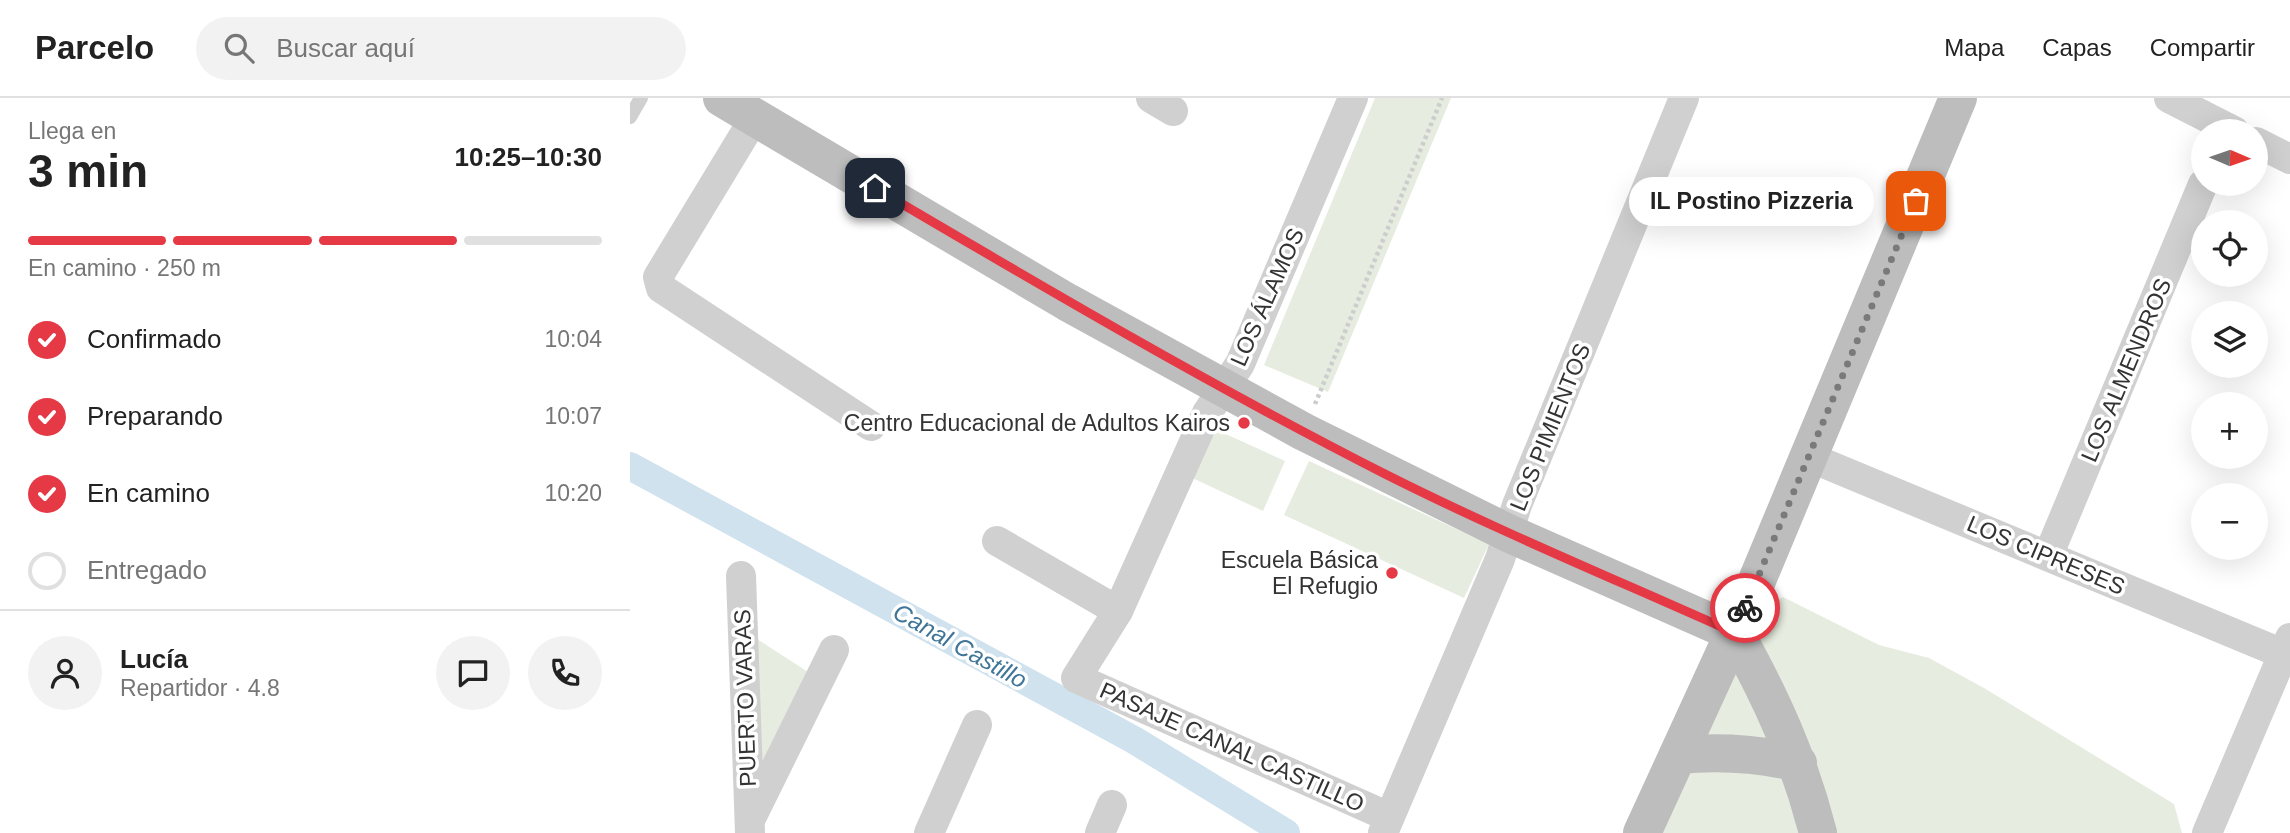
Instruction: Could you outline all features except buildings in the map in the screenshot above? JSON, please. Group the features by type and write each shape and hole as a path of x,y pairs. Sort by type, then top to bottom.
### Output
{"street":[{"path":"722,98 1067,302 1304,432 1508,533 1735,633 1774,706 1798,762 1818,833"},
{"name":"LOS ÁLAMOS","path":"1076,678 1118,611 1207,413 1240,364 1353,98"},
{"name":"LOS PIMIENTOS","path":"1386,825 1500,559 1517,505 1684,98"},
{"path":"1642,833 1735,633 1958,98"},
{"path":"2169,98 2208,119"},
{"path":"755,117 659,277 661,288 871,426"},
{"path":"2268,148 2290,159"},
{"name":"LOS ALMENDROS","path":"2048,556 2198,196"},
{"name":"LOS CIPRESES","path":"1809,457 2048,556 2287,645"},
{"path":"998,541 1118,611"},
{"name":"PUERTO VARAS","path":"741,576 750,827"},
{"path":"2207,833 2287,645"},
{"name":"PUERTO VARAS","path":"750,827 834,650"},
{"name":"PASAJE CANAL CASTILLO","path":"1076,678 1386,825"},
{"path":"929,833 977,725"},
{"path":"1678,755 1741,752 1798,762"},
{"path":"1100,833 1112,805"}],"lane":[{"path":"630,117 641,98"}],"path":[{"path":"1304,432 1442,98"}],"shaded area":[{"path":"1375,98 1451,98 1328,392 1264,365"},
{"path":"1210,427 1285,461 1263,511 1188,476"},
{"path":"1309,461 1489,544 1464,598 1284,515"},
{"path":"1783,597 1879,645 1929,658 1984,688 2174,804 2182,833 1652,833 1762,610"},
{"path":"754,637 808,672 759,777"}],"waterway":[{"name":"Canal Castillo","path":"630,466 1134,740 1286,833"}],"way so far":[{"path":"1745,608 1916,201"}],"place":[{"name":"IL Postino Pizzeria","path":"1916,201"},
{"name":"Centro Educacional de Adultos Kairos","path":"1244,423"},
{"name":"Escuela Básica El Refugio","path":"1392,573"}],"route":[{"path":"875,188 1142,345 1304,432 1508,533 1735,633 1745,608"}]}
